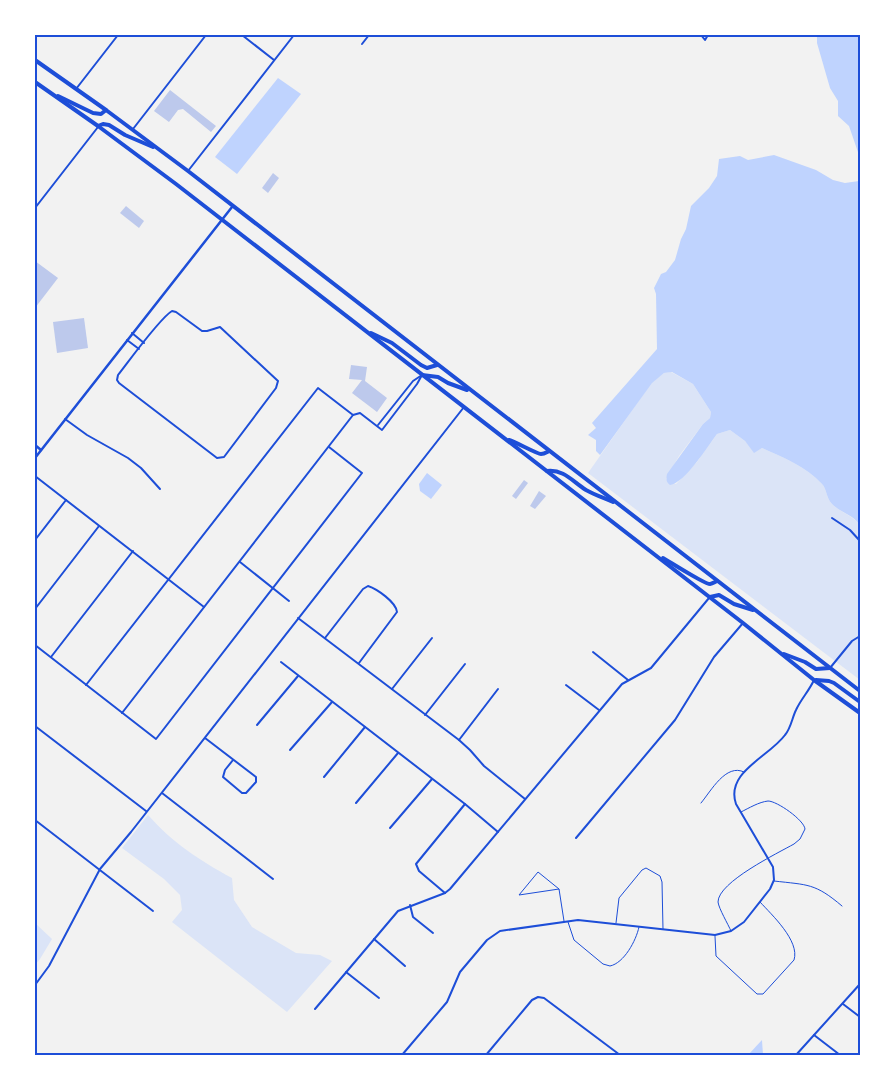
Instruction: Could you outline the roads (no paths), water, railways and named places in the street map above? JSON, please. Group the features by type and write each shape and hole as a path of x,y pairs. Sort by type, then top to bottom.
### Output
{"highway":[{"path":"35,60 188,171 860,691"},
{"path":"35,82 98,126 221,219 860,714"},
{"path":"49,92 82,106 93,113 101,114 106,110"},
{"path":"98,126 103,124 109,126 159,149"},
{"path":"364,330 392,343 421,365 431,368 437,365"},
{"path":"422,375 438,377 448,384 472,391"},
{"path":"505,438 525,446 538,454 549,451"},
{"path":"547,471 554,470 563,473 586,490 619,505"},
{"path":"652,552 703,582 710,584 717,581"},
{"path":"710,597 719,595 734,604 755,610"},
{"path":"780,652 805,662 816,669 830,668"},
{"path":"814,680 834,683 860,702"}],"street":[{"path":"76,89 118,35"},
{"path":"132,129 206,35"},
{"path":"242,35 274,60"},
{"path":"188,171 294,35"},
{"path":"362,44 369,35"},
{"path":"701,35 704,40 708,35"},
{"path":"35,208 98,126"},
{"path":"35,458 232,206"},
{"path":"172,311 176,312 202,331 220,327 276,379 278,385 224,457 217,458 119,383 118,375 139,350 167,314 172,311"},
{"path":"132,333 144,343"},
{"path":"127,340 139,350"},
{"path":"377,426 413,381 422,375"},
{"path":"122,713 353,415 360,413 382,430 418,384 422,375"},
{"path":"86,685 318,388 353,415"},
{"path":"35,985 53,959 100,869 111,858 464,407"},
{"path":"65,419 87,435 128,458 141,468 160,490"},
{"path":"35,445 41,450"},
{"path":"35,645 156,739 362,473 328,447"},
{"path":"35,476 204,607"},
{"path":"35,540 66,500"},
{"path":"832,518 850,530 860,541"},
{"path":"35,609 99,526"},
{"path":"51,657 133,551"},
{"path":"239,562 289,601"},
{"path":"325,638 363,589 368,586 394,604 397,612 359,663"},
{"path":"315,1009 396,913 410,905 445,893 622,684 652,668 710,597"},
{"path":"298,618 459,740 484,766 525,799"},
{"path":"576,838 675,720 714,657 744,623"},
{"path":"830,668 852,641 860,636"},
{"path":"392,689 432,638"},
{"path":"593,652 628,680"},
{"path":"281,662 465,804 498,832"},
{"path":"425,714 465,664"},
{"path":"257,725 298,676"},
{"path":"402,1055 447,1002 458,974 490,937 503,930 578,920 715,935 731,931 744,922 770,889 774,880 774,870 741,812 734,798 734,791 738,780 744,772 782,738 788,730 796,710 814,680"},
{"path":"566,685 599,710"},
{"path":"459,740 498,689"},
{"path":"290,750 332,702"},
{"path":"35,726 147,812"},
{"path":"324,776 365,727"},
{"path":"205,738 233,760 256,779 255,785 246,793 242,793 223,777 223,773 233,760"},
{"path":"356,803 398,753"},
{"path":"390,828 432,779"},
{"path":"162,793 273,879"},
{"path":"445,893 419,871 416,864 465,804"},
{"path":"35,820 153,911"},
{"path":"410,905 413,917 433,933"},
{"path":"374,940 405,966"},
{"path":"346,972 379,998"},
{"path":"796,1055 860,984"},
{"path":"486,1055 532,1000 538,997 544,998 620,1055"},
{"path":"842,1004 860,1017"},
{"path":"814,1035 840,1055"}],"lane":[{"path":"701,803 726,773 733,769 744,772"},
{"path":"731,931 719,904 719,899 736,878 800,839 805,830 804,823 773,802 762,803 741,812"},
{"path":"616,925 619,898 642,870 646,868 661,879 663,929"},
{"path":"559,889 519,895 538,872 559,889 564,922"},
{"path":"774,880 815,886 842,906"},
{"path":"715,935 716,956 757,994 763,994 794,960 795,952 782,926 760,902"},
{"path":"568,921 574,940 603,964 610,966 619,961 634,942 639,927"}],"water":[{"path":"817,35 860,35 860,158 849,126 838,116 838,101 830,88 817,43"},
{"path":"278,78 301,94 237,174 215,157"},
{"path":"774,155 816,170 833,180 845,183 859,181 860,179 860,525 854,518 832,504 824,486 809,472 762,448 754,453 745,441 730,430 717,434 689,471 676,483 670,485 667,480 667,474 703,424 710,418 711,412 693,384 672,372 664,373 652,383 600,455 596,451 596,440 588,435 596,428 592,423 657,349 656,294 654,288 661,274 666,272 675,260 686,229 691,206 709,188 717,176 719,159 740,156 748,160"},
{"path":"427,473 442,485 431,499 420,491 419,484"},
{"path":"762,1040 763,1055 748,1055"}]}
